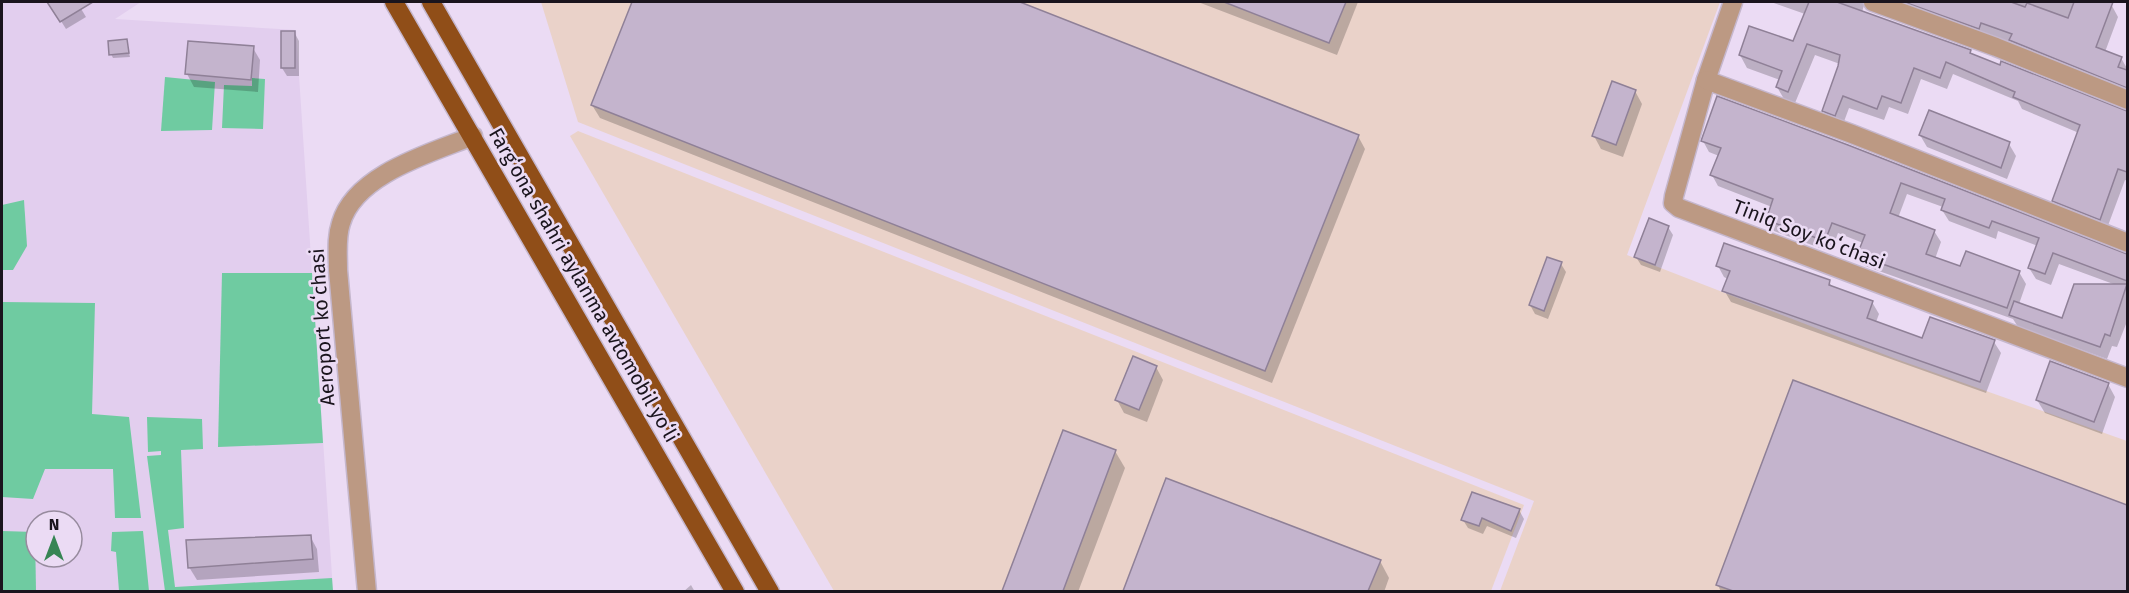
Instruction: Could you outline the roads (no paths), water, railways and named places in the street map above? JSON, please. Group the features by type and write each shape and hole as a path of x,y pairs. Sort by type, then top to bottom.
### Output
{"highway":[{"name":"Fargʻona shahri aylanma avtomobil yoʻli","path":"394,2 474,136 735,591"},
{"name":"Fargʻona shahri aylanma avtomobil yoʻli","path":"431,2 770,591"}],"street":[{"name":"Tiniq Soy koʻchasi","path":"1733,2 1706,80 1674,196 1673,203 1678,208 2127,378"},
{"path":"1873,2 1996,47 2127,100"},
{"path":"1706,80 1852,134 2127,243"},
{"name":"Aeroport koʻchasi","path":"367,591 338,270 337,241 341,221 352,202 375,180 419,157 474,136"}]}
